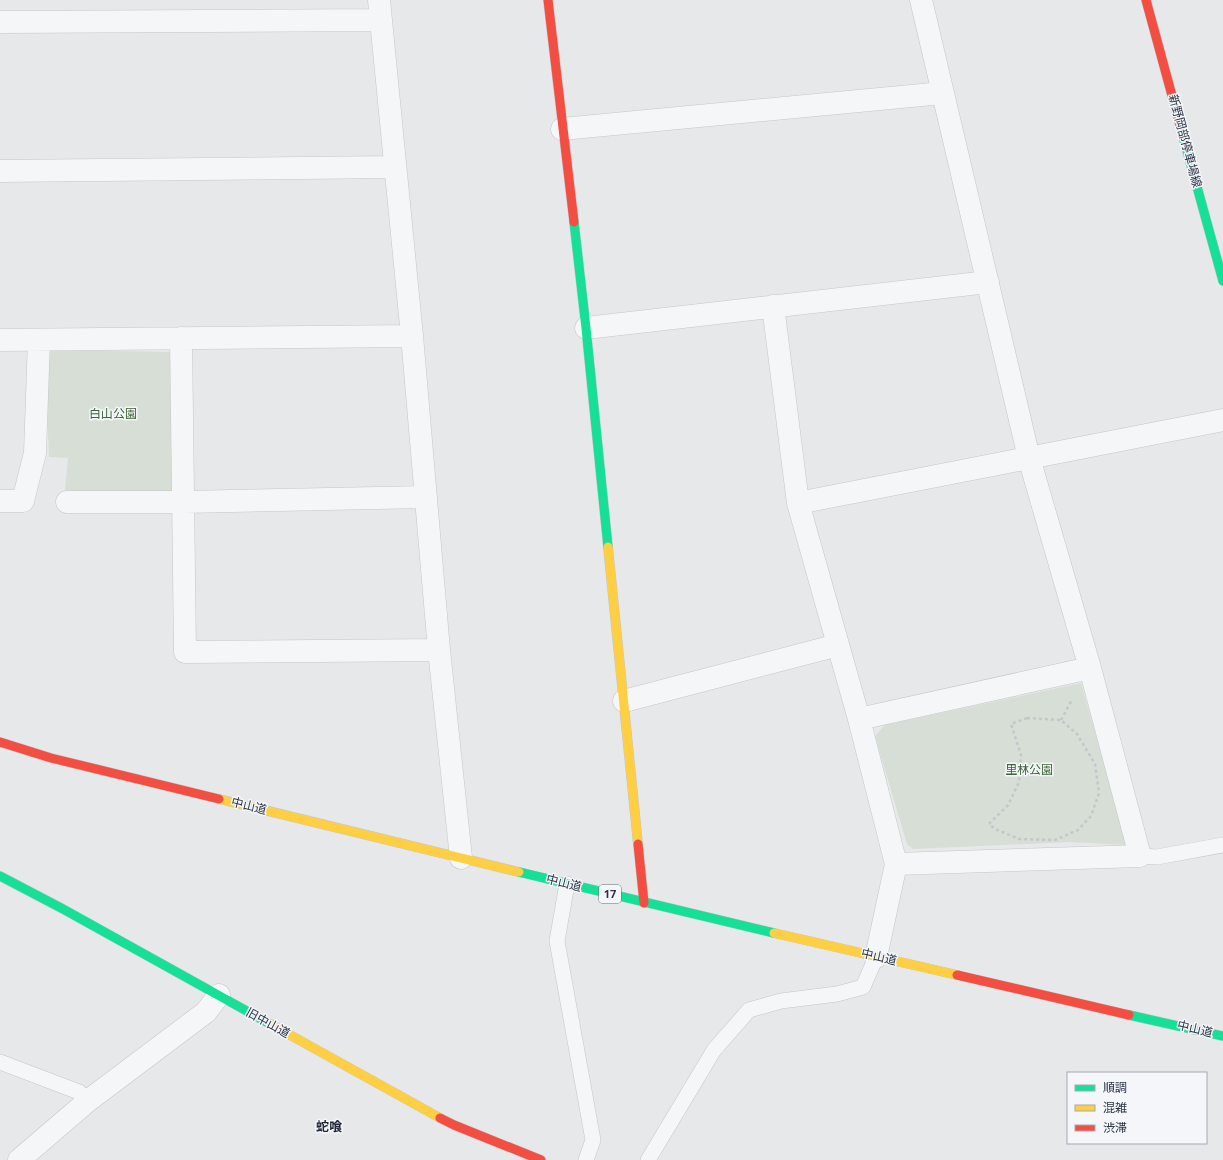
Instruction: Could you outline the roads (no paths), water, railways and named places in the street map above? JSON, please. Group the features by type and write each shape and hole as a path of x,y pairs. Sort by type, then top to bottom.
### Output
{"main road":[{"path":"548,0 586,328 644,902"},
{"name":"新野岡部停車場線","path":"1146,0 1223,281"},
{"name":"中山道","path":"0,742 51,758 567,884 876,957 1223,1036"},
{"name":"旧中山道","path":"0,876 219,995 395,1094 454,1125 540,1160"}],"street":[{"path":"896,864 1140,856 1090,668 1030,458 921,0"},
{"path":"0,22 380,10 412,336 439,650 461,858"},
{"path":"562,129 943,93"},
{"path":"0,171 395,167"},
{"path":"586,328 988,282"},
{"path":"773,306 798,503 859,719 896,864 876,957"},
{"path":"0,340 412,336"},
{"path":"182,338 185,652 439,650"},
{"path":"0,501 23,501 35,453 39,340"},
{"path":"798,503 1223,420"},
{"path":"67,502 183,502 426,497"},
{"path":"624,701 838,645"},
{"path":"859,719 1090,668"},
{"path":"20,1160 89,1100 206,1012 219,995"}],"lane":[{"path":"1140,856 1157,857 1223,845"},
{"path":"567,884 557,941 593,1140 586,1160"},
{"path":"648,1160 714,1050 749,1010 781,1001 837,994 863,987 876,957"},
{"path":"0,1062 79,1092 89,1100"}],"district":[{"name":"蛇喰","path":"329,1126"}],"park label":[{"name":"白山公園","path":"113,414"},
{"name":"里林公園","path":"1029,770"}]}
